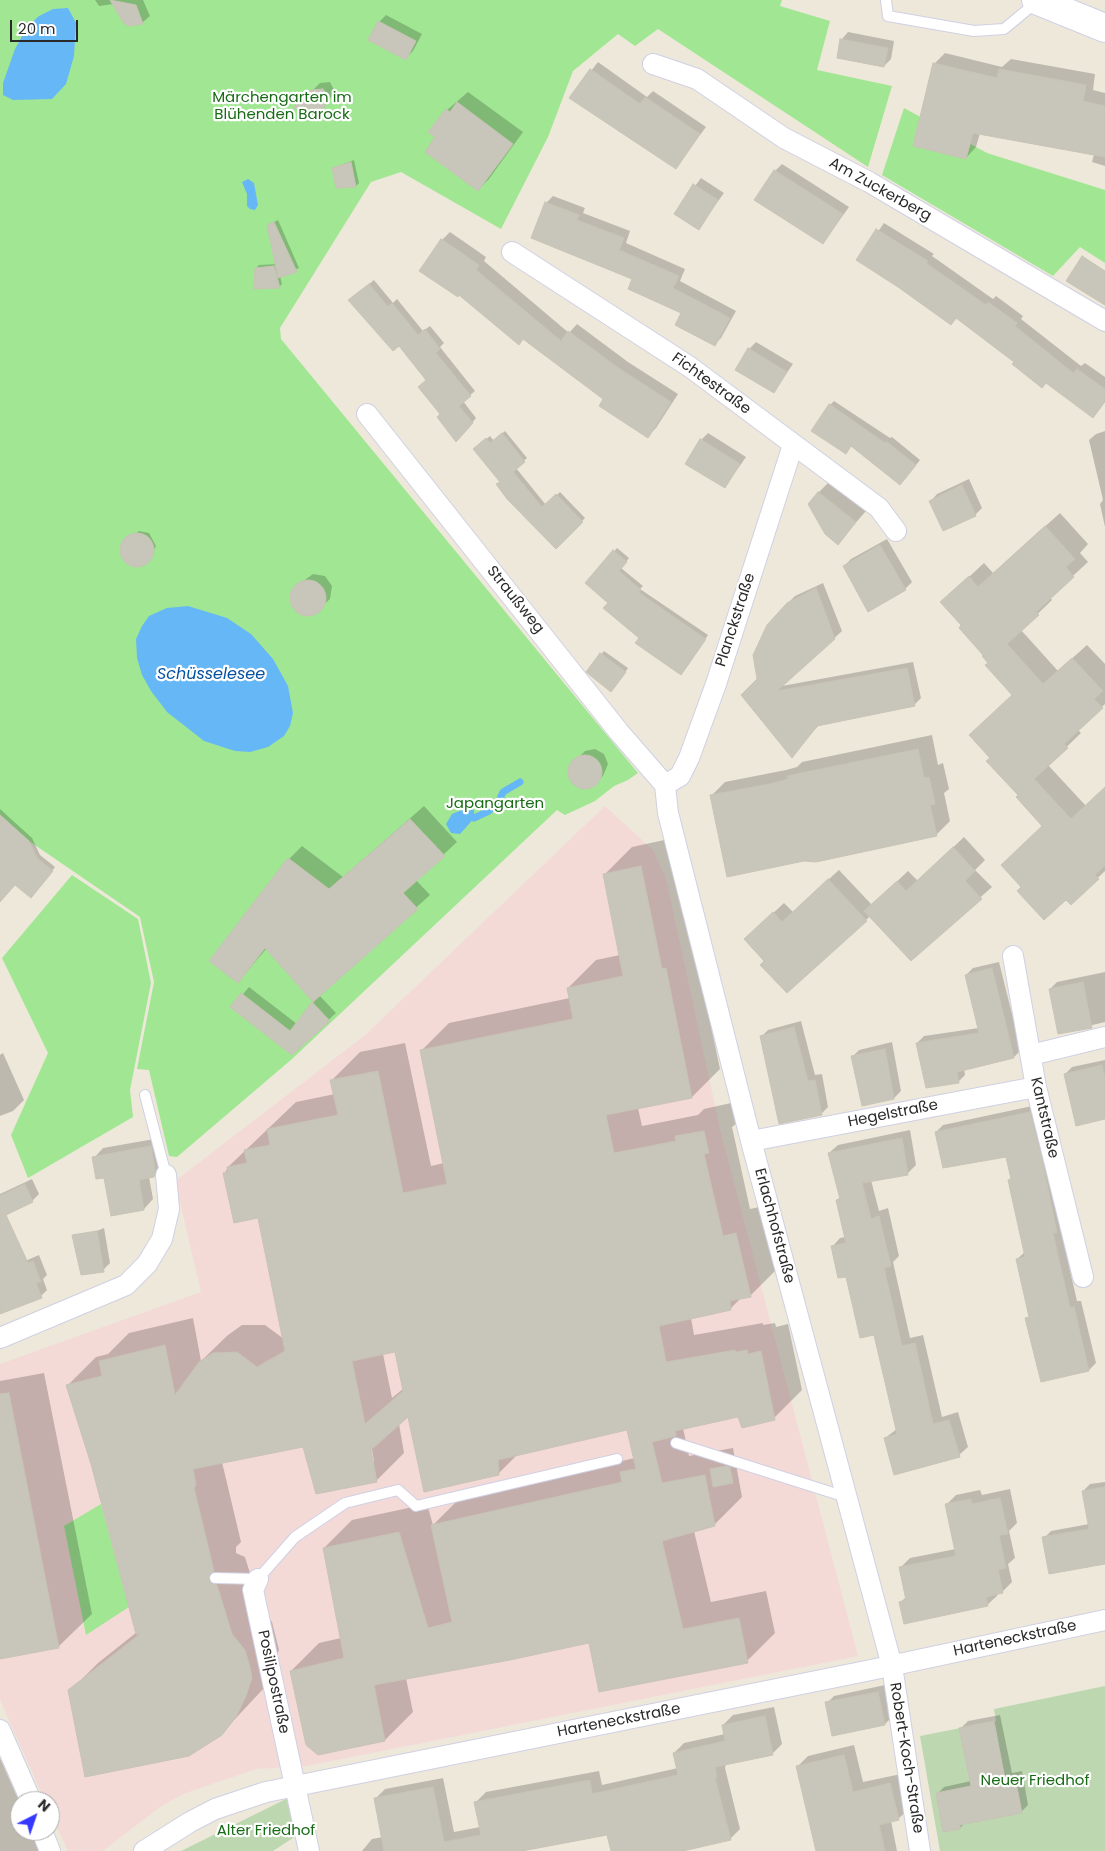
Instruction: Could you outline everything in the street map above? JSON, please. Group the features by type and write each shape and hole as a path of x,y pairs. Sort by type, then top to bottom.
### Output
{"main road":[{"path":"1037,0 1105,28"}],"street":[{"name":"Am Zuckerberg","path":"653,64 697,78 784,138 869,182 1105,321"},
{"name":"Fichtestraße","path":"512,252 690,366 792,445 879,508 896,532"},
{"name":"Straußweg","path":"367,414 620,732 665,784"},
{"name":"Planckstraße","path":"665,784 680,776 689,758 716,684 792,445"},
{"name":"Erlachhofstraße","path":"665,784 668,813 751,1141 892,1666"},
{"name":"Kantstraße","path":"1013,956 1036,1087 1083,1277"},
{"path":"1031,1055 1105,1037"},
{"name":"Hegelstraße","path":"751,1141 1036,1087"},
{"path":"0,1338 126,1285 147,1264 162,1239 169,1209 166,1175"},
{"name":"Posilipostraße","path":"258,1579 253,1590 309,1851"},
{"name":"Harteneckstraße","path":"144,1851 190,1822 215,1809 266,1792 892,1666 1105,1620"},
{"name":"Robert-Koch-Straße","path":"892,1666 920,1851"},
{"path":"0,1730 26,1791"}],"lane":[{"path":"886,0 888,16 974,31 1004,29 1037,0"},
{"path":"145,1094 166,1175"},
{"path":"676,1443 846,1497"},
{"path":"216,1578 258,1579 295,1536 345,1503 398,1490 416,1506 617,1458"}],"shaded area":[{"path":"605,806 653,850 666,878 720,1129 858,1656 307,1766 256,1769 183,1794 160,1807 103,1851 68,1851 60,1834 60,1791 41,1791 0,1700 0,1364 201,1292 175,1181 364,1036"}],"green space":[{"path":"0,0 782,0 780,6 830,21 817,70 892,86 868,167 658,29 635,46 618,34 573,71 548,137 501,229 401,172 371,182 280,328 281,339 638,773 614,786 595,801 565,815 557,810 292,1059 177,1157 169,1156 149,1070 137,1069 154,982 140,917 29,841 0,815"},
{"path":"904,108 987,153 1105,190 1105,263 1080,247 1053,276 882,175"},
{"path":"72,875 138,919 151,983 130,1090 133,1117 28,1178 11,1135 48,1053 2,958"},
{"path":"101,1504 129,1607 86,1635 64,1526"},
{"name":"Neuer Friedhof","path":"1105,1686 1105,1851 940,1851 920,1736 996,1721 994,1709"},
{"name":"Alter Friedhof","path":"288,1798 296,1836 273,1851 181,1851"}],"water":[{"path":"68,8 76,23 74,56 66,84 52,99 13,100 3,95 3,83 15,49 27,27 39,16 53,9"},
{"path":"248,179 254,183 258,205 255,210 247,206 247,194 242,182"},
{"name":"Schüsselesee","path":"188,606 227,618 251,634 273,659 288,686 293,713 290,726 284,736 268,747 250,752 235,751 204,741 167,712 151,691 142,675 137,658 136,639 149,616 167,608"},
{"path":"469,807 474,810 474,818 460,834 451,833 446,824 452,814"}],"building":[{"path":"110,0 136,5 143,24 128,26 123,22"},
{"path":"378,21 416,41 406,60 368,40"},
{"path":"840,39 888,48 884,67 837,58"},
{"path":"933,63 997,78 999,69 1086,85 1083,101 1105,106 1105,157 973,133 966,159 913,146"},
{"path":"590,69 640,104 645,97 700,134 676,169 569,98"},
{"path":"323,89 329,99 323,109 293,108 311,90"},
{"path":"457,102 513,144 478,191 425,152 435,137 428,132 446,109 450,112"},
{"path":"351,162 356,187 336,188 332,168"},
{"path":"774,170 843,214 823,244 754,200"},
{"path":"693,184 718,200 699,230 674,214"},
{"path":"545,202 579,215 577,220 624,238 619,250 679,276 673,288 730,318 715,346 675,325 681,313 628,289 632,279 531,238"},
{"path":"274,222 297,272 278,278 267,225"},
{"path":"876,229 928,261 926,263 986,305 988,302 1017,323 1015,326 1073,373 1077,369 1105,389 1105,401 1093,418 1046,383 1042,388 1012,364 1014,362 956,318 951,325 856,260"},
{"path":"441,239 479,265 476,270 561,341 568,331 620,369 671,402 648,438 599,406 603,399 523,339 519,345 459,295 458,297 419,271"},
{"path":"1082,256 1105,271 1105,305 1066,281"},
{"path":"274,266 280,288 254,289 255,268"},
{"path":"369,284 388,307 392,303 418,335 425,329 440,349 436,353 471,396 459,406 473,423 456,442 437,417 440,414 418,387 426,380 399,346 393,351 348,300"},
{"path":"748,348 787,372 774,393 735,370"},
{"path":"829,404 885,443 886,441 916,465 900,485 851,446 846,454 811,431"},
{"path":"502,433 525,462 513,472 542,507 556,494 583,522 556,549 507,499 496,484 500,482 473,449 486,438 490,443"},
{"path":"700,439 740,464 725,488 685,464"},
{"path":"962,485 976,516 943,531 929,501"},
{"path":"818,492 856,522 838,545 825,534 808,504"},
{"path":"1045,526 1075,559 1066,567 1074,577 1036,612 1039,615 1007,644 1043,684 1072,658 1103,691 1094,699 1103,708 1064,744 1068,748 1034,779 1071,819 1105,787 1105,865 1095,875 1099,879 1071,905 1066,900 1044,920 1017,891 1021,887 1001,865 1042,826 1016,797 1018,795 986,761 990,758 969,735 1012,695 985,665 988,663 983,655 959,628 961,625 940,602 969,576 978,587"},
{"path":"137,533 149,538 154,550 149,562 137,567 125,562 120,550 125,538"},
{"path":"880,545 906,590 868,612 843,566"},
{"path":"613,550 627,562 619,571 641,590 638,592 706,639 681,675 635,643 639,638 603,608 608,603 585,583"},
{"path":"308,580 321,585 326,598 321,611 308,616 295,611 290,598 295,585"},
{"path":"816,588 835,639 777,691 907,668 915,706 817,726 792,758 741,695 757,679 753,655 767,625 787,603"},
{"path":"600,653 626,672 611,692 586,672"},
{"path":"918,749 924,778 929,777 935,804 930,805 937,836 816,862 804,861 727,877 710,795 770,784 788,779 787,776"},
{"path":"585,755 597,760 602,772 597,784 585,789 573,784 568,772 573,760"},
{"path":"0,815 29,841 37,858 53,871 31,898 15,885 0,902"},
{"path":"410,819 445,856 403,893 418,909 313,1002 265,948 238,983 209,961 288,858 329,889"},
{"path":"953,847 975,871 965,881 982,899 911,961 864,911 897,881 906,891"},
{"path":"641,866 662,969 666,968 692,1098 606,1115 614,1153 676,1141 675,1136 704,1131 709,1153 704,1154 723,1236 736,1233 751,1297 730,1301 731,1310 659,1326 666,1362 735,1350 736,1352 747,1350 748,1354 761,1351 775,1420 742,1428 738,1417 675,1431 676,1436 652,1442 662,1483 705,1475 715,1526 662,1541 683,1629 739,1618 748,1663 599,1692 589,1643 510,1660 374,1685 385,1741 318,1755 306,1745 290,1671 344,1658 323,1548 399,1532 428,1628 452,1622 431,1525 622,1482 620,1472 636,1469 627,1430 498,1460 499,1475 424,1492 408,1417 371,1450 377,1482 316,1494 303,1447 193,1469 196,1485 194,1488 214,1571 209,1575 209,1581 217,1585 232,1634 245,1650 250,1667 252,1678 246,1696 236,1717 222,1735 189,1756 85,1777 68,1690 140,1634 136,1634 91,1464 66,1385 102,1376 99,1361 165,1345 175,1395 199,1362 213,1353 237,1352 257,1367 285,1351 258,1218 234,1223 223,1173 228,1172 227,1167 247,1163 244,1150 270,1145 267,1129 338,1115 330,1080 378,1071 403,1193 447,1184 420,1050 573,1019 567,988 623,976 603,874","holes":["395,1352 403,1391 365,1424 352,1361"]},
{"path":"828,879 867,921 787,993 760,965 764,961 744,939 773,912 782,922"},
{"path":"992,968 1014,1058 957,1072 959,1083 926,1088 916,1043 979,1033 965,975"},
{"path":"1083,982 1092,1028 1058,1034 1049,989"},
{"path":"241,993 290,1031 312,1002 330,1021 292,1055 230,1007"},
{"path":"794,1027 808,1081 815,1080 822,1115 779,1124 760,1036"},
{"path":"885,1049 894,1099 862,1106 851,1056"},
{"path":"1102,1065 1105,1078 1105,1119 1076,1126 1064,1074"},
{"path":"1030,1112 1042,1159 1057,1233 1053,1233 1070,1308 1074,1307 1089,1371 1041,1382 1025,1318 1029,1317 1016,1259 1025,1257 1008,1180 1011,1179 1006,1157 943,1168 935,1132"},
{"path":"902,1138 908,1175 862,1183 871,1219 879,1216 891,1266 884,1268 902,1346 915,1343 933,1424 949,1420 960,1457 894,1475 884,1438 897,1434 874,1335 860,1338 846,1277 838,1278 831,1246 846,1243 836,1200 840,1199 828,1153"},
{"path":"151,1146 155,1170 154,1177 139,1180 144,1210 111,1216 104,1178 96,1179 92,1157"},
{"path":"25,1184 33,1202 6,1215 28,1263 33,1261 41,1282 36,1283 42,1298 0,1314 0,1196"},
{"path":"97,1231 104,1272 81,1275 72,1235"},
{"path":"9,1393 59,1648 0,1659 0,1394"},
{"path":"730,1467 733,1483 713,1487 710,1469"},
{"path":"1105,1487 1105,1564 1049,1574 1042,1537 1089,1529 1082,1491"},
{"path":"1000,1498 1008,1534 999,1535 1006,1568 998,1570 1003,1593 986,1597 988,1606 904,1624 899,1602 906,1600 899,1567 956,1556 945,1504 971,1499 972,1504"},
{"path":"878,1692 885,1725 832,1736 825,1702"},
{"path":"765,1716 773,1755 715,1767 717,1777 715,1778 731,1840 683,1851 611,1851 607,1835 522,1851 384,1851 374,1798 433,1787 444,1842 481,1835 474,1802 590,1780 592,1794 678,1775 673,1753 725,1741 722,1725"},
{"path":"994,1721 1005,1779 1015,1777 1022,1813 960,1825 960,1829 943,1832 936,1793 971,1786 959,1728"},
{"path":"844,1755 853,1792 890,1783 899,1820 879,1825 885,1851 816,1851 796,1766"}],"waterway":[{"path":"474,818 489,811 498,803 503,792 520,782"}],"park label":[{"name":"Märchengarten im Blühenden Barock","path":"282,106"},
{"name":"Japangarten","path":"495,804"}]}
